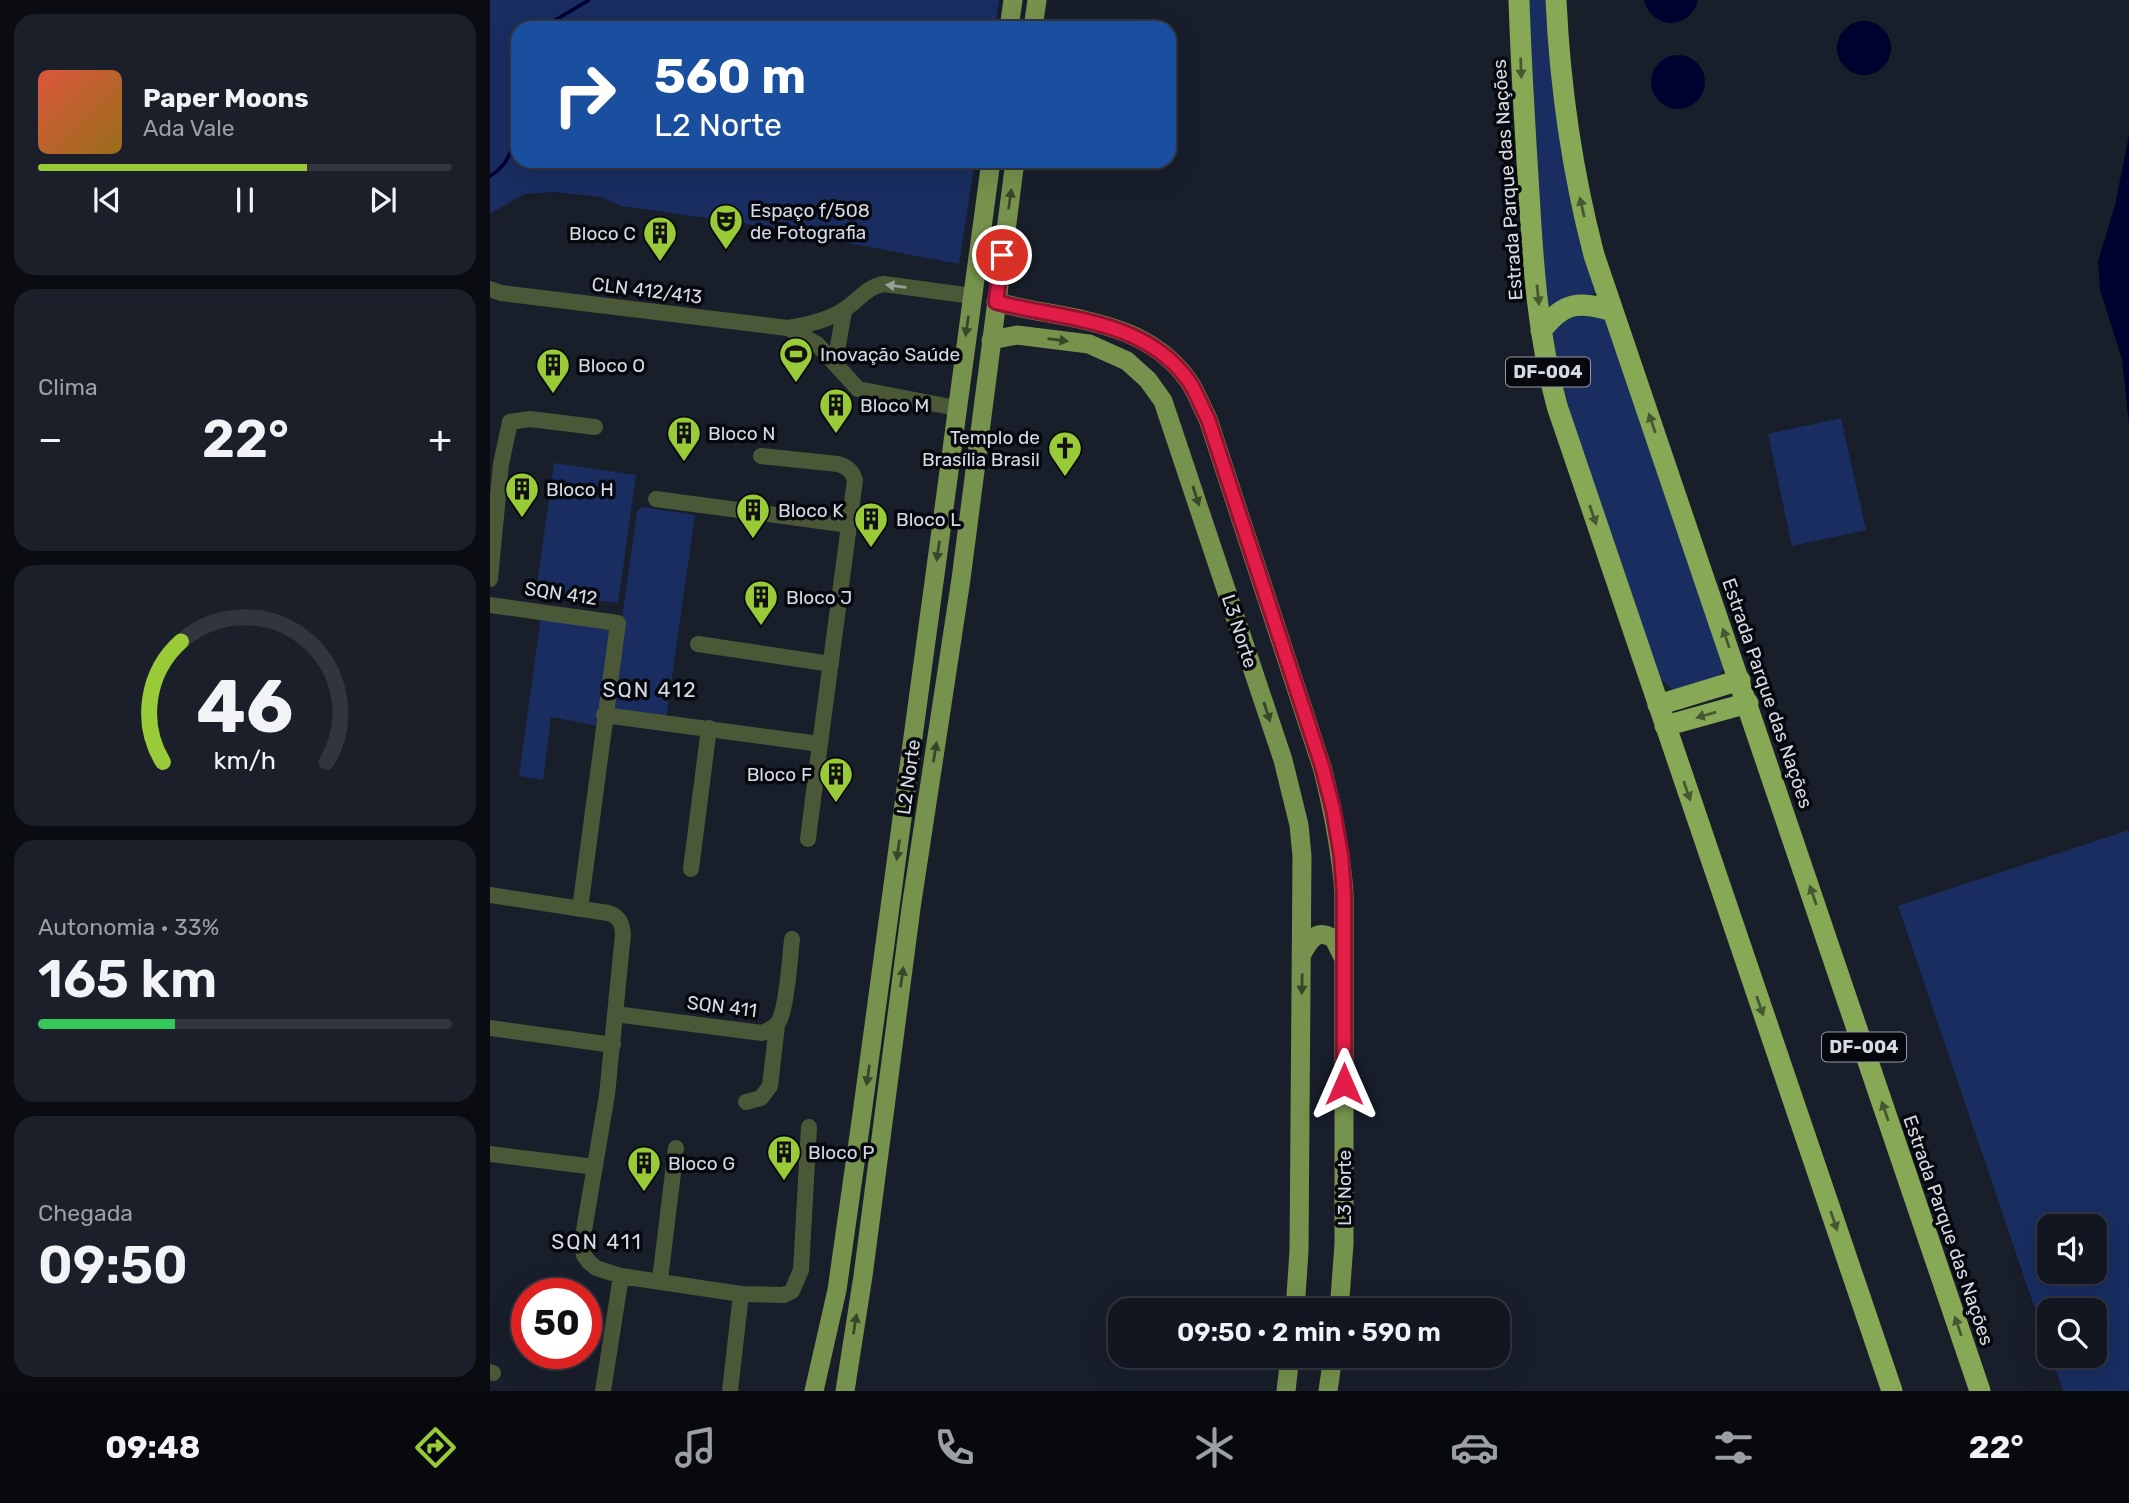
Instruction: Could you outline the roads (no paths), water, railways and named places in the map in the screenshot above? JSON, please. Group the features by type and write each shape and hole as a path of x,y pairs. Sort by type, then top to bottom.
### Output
{"highway":[{"name":"Estrada Parque das Nações","path":"1518,0 1532,237 1541,331 1556,406 1892,1391"},
{"name":"Estrada Parque das Nações","path":"1556,0 1566,120 1573,168 1594,256 1980,1391"},
{"path":"1541,331 1554,314 1570,306 1587,303 1614,311"},
{"path":"1658,705 1740,680"},
{"path":"1665,726 1748,703"}],"main road":[{"path":"1010,21 1013,0"},
{"path":"1035,21 1037,0"},
{"name":"L2 Norte","path":"814,1391 840,1268 989,168"},
{"name":"L2 Norte","path":"845,1391 961,579 1014,168"},
{"name":"L3 Norte","path":"996,302 1116,328 1142,339 1165,355 1189,381 1208,419 1328,788 1341,855 1344,960 1343,1244 1340,1298"},
{"name":"L3 Norte","path":"991,340 1017,335 1089,344 1127,360 1148,380 1163,401 1292,791 1302,856 1303,954 1299,1251 1296,1298"},
{"path":"947,485 963,491 971,489"},
{"path":"1303,954 1309,940 1323,934 1334,939 1344,960"},
{"path":"877,1007 891,1019 897,1017"},
{"path":"1286,1391 1289,1368"},
{"path":"1328,1391 1331,1368"}],"street":[{"path":"788,328 820,321 844,311 869,288 884,284 972,296"},
{"name":"CLN 412/413","path":"494,292 788,328"},
{"path":"835,363 844,311"},
{"path":"788,328 817,344 859,389 956,408"},
{"path":"490,579 501,464 510,422 530,419 595,427"},
{"path":"761,456 846,466 855,480 808,839"},
{"path":"656,499 849,525"},
{"name":"SQN 412","path":"490,605 618,623 580,909"},
{"path":"698,644 831,664"},
{"path":"604,715 820,744"},
{"path":"691,869 709,728"},
{"path":"490,895 614,915 622,925 624,934 613,1045 582,1242 584,1255 596,1268 621,1276 741,1294 784,1295 792,1291 797,1284 802,1257 809,1127"},
{"name":"SQN 411","path":"615,1014 762,1033 777,1025 782,1012 792,939"},
{"path":"746,1102 761,1098 770,1086 777,1025"},
{"path":"490,1028 613,1045"},
{"path":"660,1280 676,1148"},
{"path":"490,1154 595,1167"},
{"path":"603,1391 621,1276"},
{"path":"730,1391 741,1294"}],"waterway":[{"path":"554,21 589,0"},
{"path":"490,176 501,168 511,150"}],"place":[{"name":"Espaço f/508 de Fotografia","path":"726,251"},
{"name":"Bloco C","path":"660,263"},
{"name":"Inovação Saúde","path":"796,384"},
{"name":"Bloco O","path":"553,395"},
{"name":"Bloco M","path":"836,435"},
{"name":"Bloco N","path":"684,463"},
{"name":"Templo de Brasília Brasil","path":"1065,478"},
{"name":"Bloco H","path":"522,519"},
{"name":"Bloco K","path":"753,540"},
{"name":"Bloco L","path":"871,549"},
{"name":"Bloco J","path":"761,627"},
{"name":"Bloco F","path":"836,804"},
{"name":"Bloco P","path":"784,1182"},
{"name":"Bloco G","path":"644,1193"}],"district":[{"name":"SQN 412","path":"650,690"},
{"name":"SQN 411","path":"597,1242"}]}
